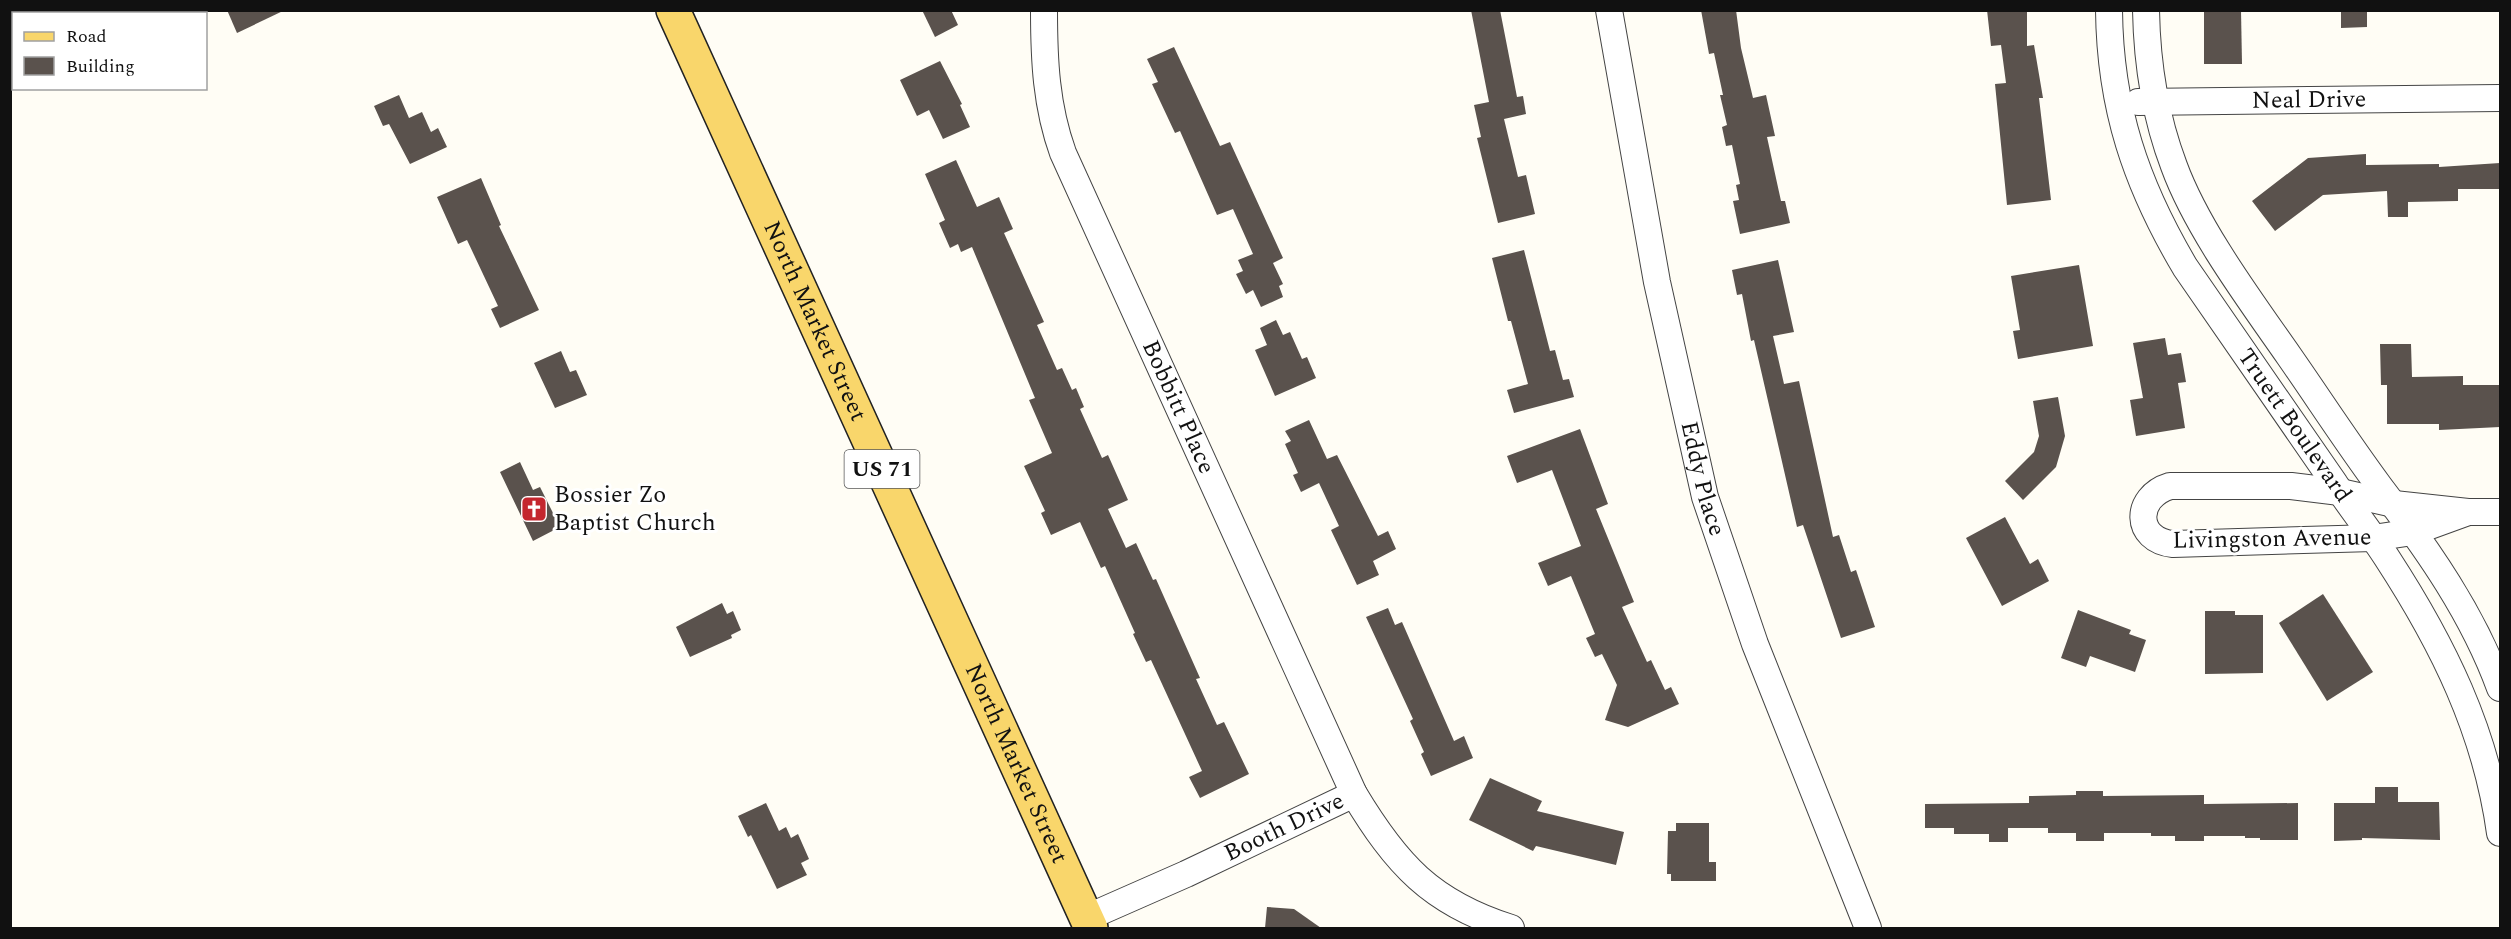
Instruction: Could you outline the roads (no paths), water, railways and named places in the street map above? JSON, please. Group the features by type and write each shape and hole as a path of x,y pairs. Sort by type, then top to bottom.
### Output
{"main road":[{"name":"North Market Street","path":"673,10 1089,923"}],"street":[{"name":"Bobbitt Place","path":"1044,10 1046,89 1063,153 1354,794"},
{"name":"Eddy Place","path":"1609,10 1657,282 1705,497 1755,644 1868,928"},
{"name":"Truett Boulevard","path":"2109,10 2112,66 2118,102 2134,163 2160,224 2192,277 2373,538 2422,614 2453,672 2471,713 2488,765 2500,833"},
{"name":"Truett Boulevard","path":"2146,10 2148,60 2154,101 2174,167 2207,232 2248,298 2394,504 2458,599 2477,634 2500,688"},
{"name":"Neal Drive","path":"2118,102 2500,98"},
{"name":"Livingston Avenue","path":"2468,512 2413,532 2373,538 2173,544 2164,543 2152,537 2143,516 2150,496 2157,490 2170,486 2291,486 2340,492 2394,504 2468,512 2500,512"},
{"name":"Booth Drive","path":"1089,923 1354,794 1377,834 1423,884 1460,909 1511,928"}],"place":[{"name":"Bossier Zo Baptist Church","path":"534,509"}]}
